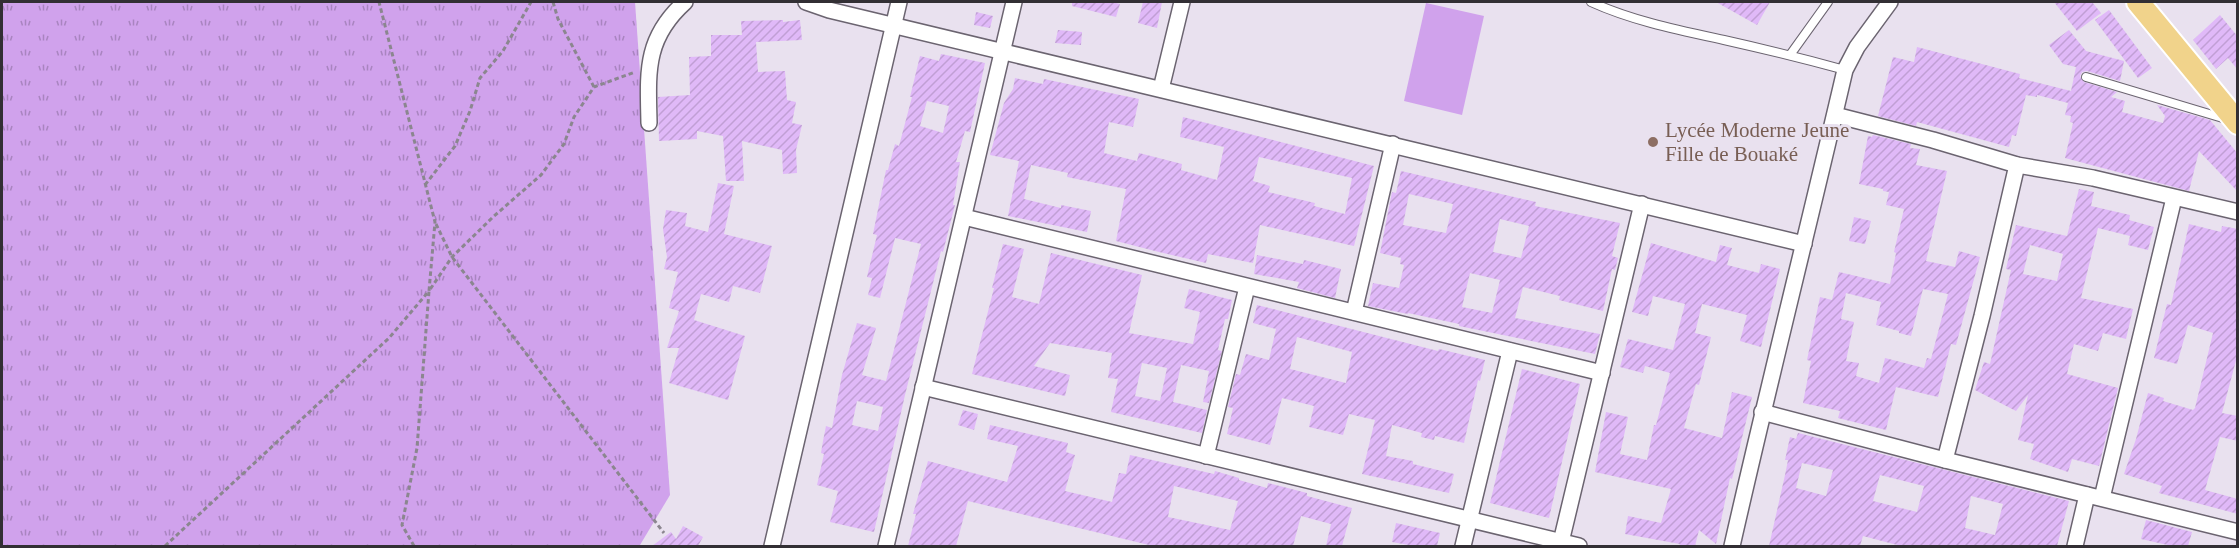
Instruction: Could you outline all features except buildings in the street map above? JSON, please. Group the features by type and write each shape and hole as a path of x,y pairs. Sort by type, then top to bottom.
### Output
{"main road":[{"path":"2138,2 2237,122"}],"street":[{"path":"649,123 648,67 656,41 664,26 685,2"},
{"path":"806,2 828,10 1003,50 1804,244"},
{"path":"772,546 899,2"},
{"path":"886,546 1014,2"},
{"path":"1161,89 1182,2"},
{"path":"1732,546 1845,70 1857,47 1890,2"},
{"path":"1834,115 1933,140 2017,165 2093,178 2238,212"},
{"path":"1354,312 1393,144"},
{"path":"1946,460 1983,316 2017,165"},
{"path":"2075,546 2095,496 2174,198"},
{"path":"1561,542 1642,204"},
{"path":"964,217 1602,373"},
{"path":"1206,456 1247,287"},
{"path":"1463,546 1510,351"},
{"path":"923,387 1579,546"},
{"path":"1762,412 2238,532"}],"lane":[{"path":"1591,2 1656,25 1790,55 1845,70"},
{"path":"1790,55 1828,2"},
{"path":"2086,76 2237,122"}],"path":[{"path":"379,2 435,222 452,257 664,533"},
{"path":"425,185 455,146 470,111 480,78 503,51 531,2"},
{"path":"553,2 558,19 594,87"},
{"path":"165,546 375,352 429,291 452,257 541,175 564,144 574,117 594,87 648,67"},
{"path":"414,546 402,525 417,448 435,222"}],"green space":[{"path":"2,2 635,2 670,495 640,545 2,546"},
{"path":"1426,3 1484,16 1462,115 1404,101"}],"place":[{"name":"Lycée Moderne Jeune Fille de Bouaké","path":"1653,142"}]}
